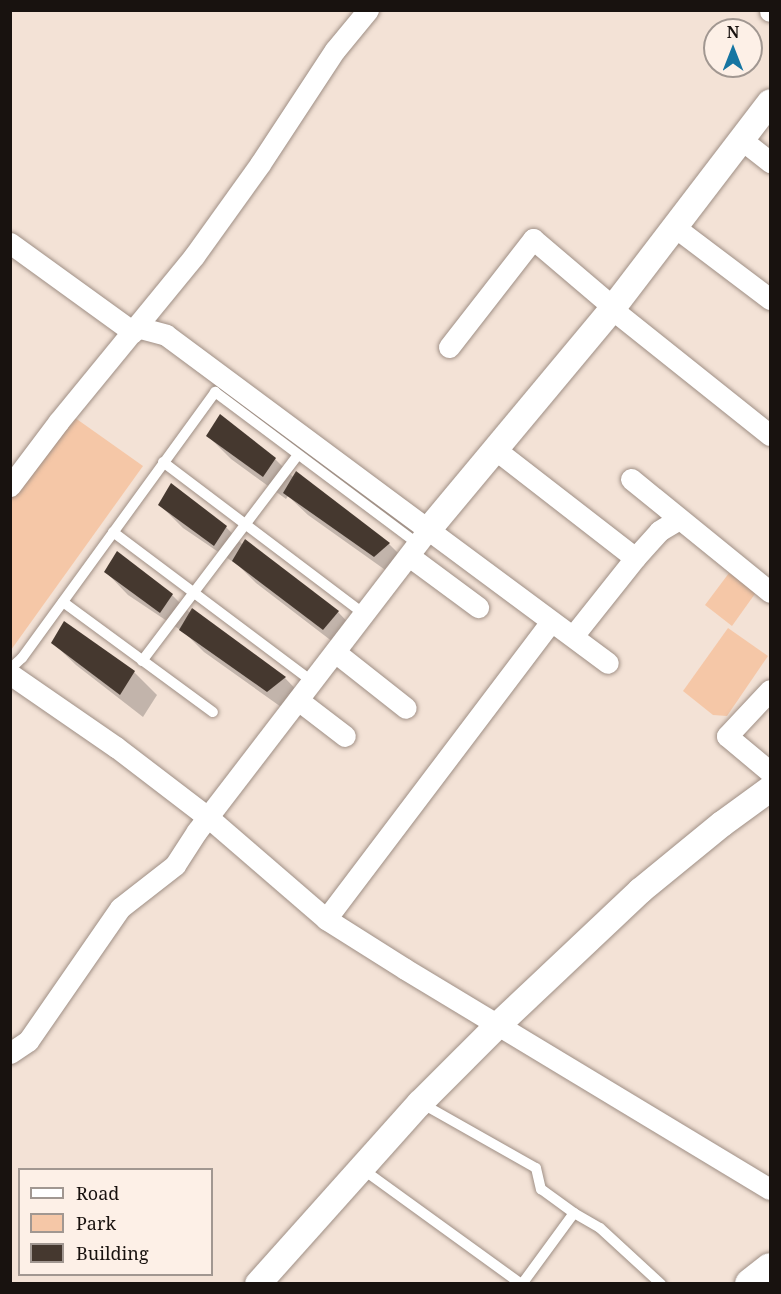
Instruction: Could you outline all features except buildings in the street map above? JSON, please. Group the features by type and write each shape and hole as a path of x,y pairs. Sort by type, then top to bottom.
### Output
{"highway":[{"path":"751,1284 771,1269"}],"street":[{"path":"10,486 195,256 260,164 335,50 368,10"},
{"path":"10,1053 28,1041 120,908 175,865 197,831 419,543 613,308 771,102"},
{"path":"742,140 771,162"},
{"path":"676,228 771,299"},
{"path":"449,347 532,239 613,308 771,435"},
{"path":"10,243 135,330 166,335 419,543 478,608"},
{"path":"496,450 635,558"},
{"path":"631,479 771,592"},
{"path":"573,636 659,531 679,519"},
{"path":"419,543 551,621 608,663"},
{"path":"326,919 551,621"},
{"path":"335,652 406,708"},
{"path":"10,674 116,747 208,818 326,919 771,1189"},
{"path":"771,690 728,736 771,772"},
{"path":"298,700 345,736"},
{"path":"258,1284 420,1102 499,1024 640,891 722,824 771,789"}],"lane":[{"path":"10,669 22,658 215,392 419,543"},
{"path":"142,661 298,455"},
{"path":"163,462 364,615"},
{"path":"113,532 313,682"},
{"path":"63,602 213,712"},
{"path":"420,1102 536,1168 541,1189 574,1213 600,1228 661,1284"},
{"path":"360,1167 521,1284 574,1213"}],"green space":[{"path":"71,415 143,466 11,650 11,498"},
{"path":"729,573 757,591 732,626 705,605"},
{"path":"728,628 768,656 727,716 713,715 683,691"}]}
